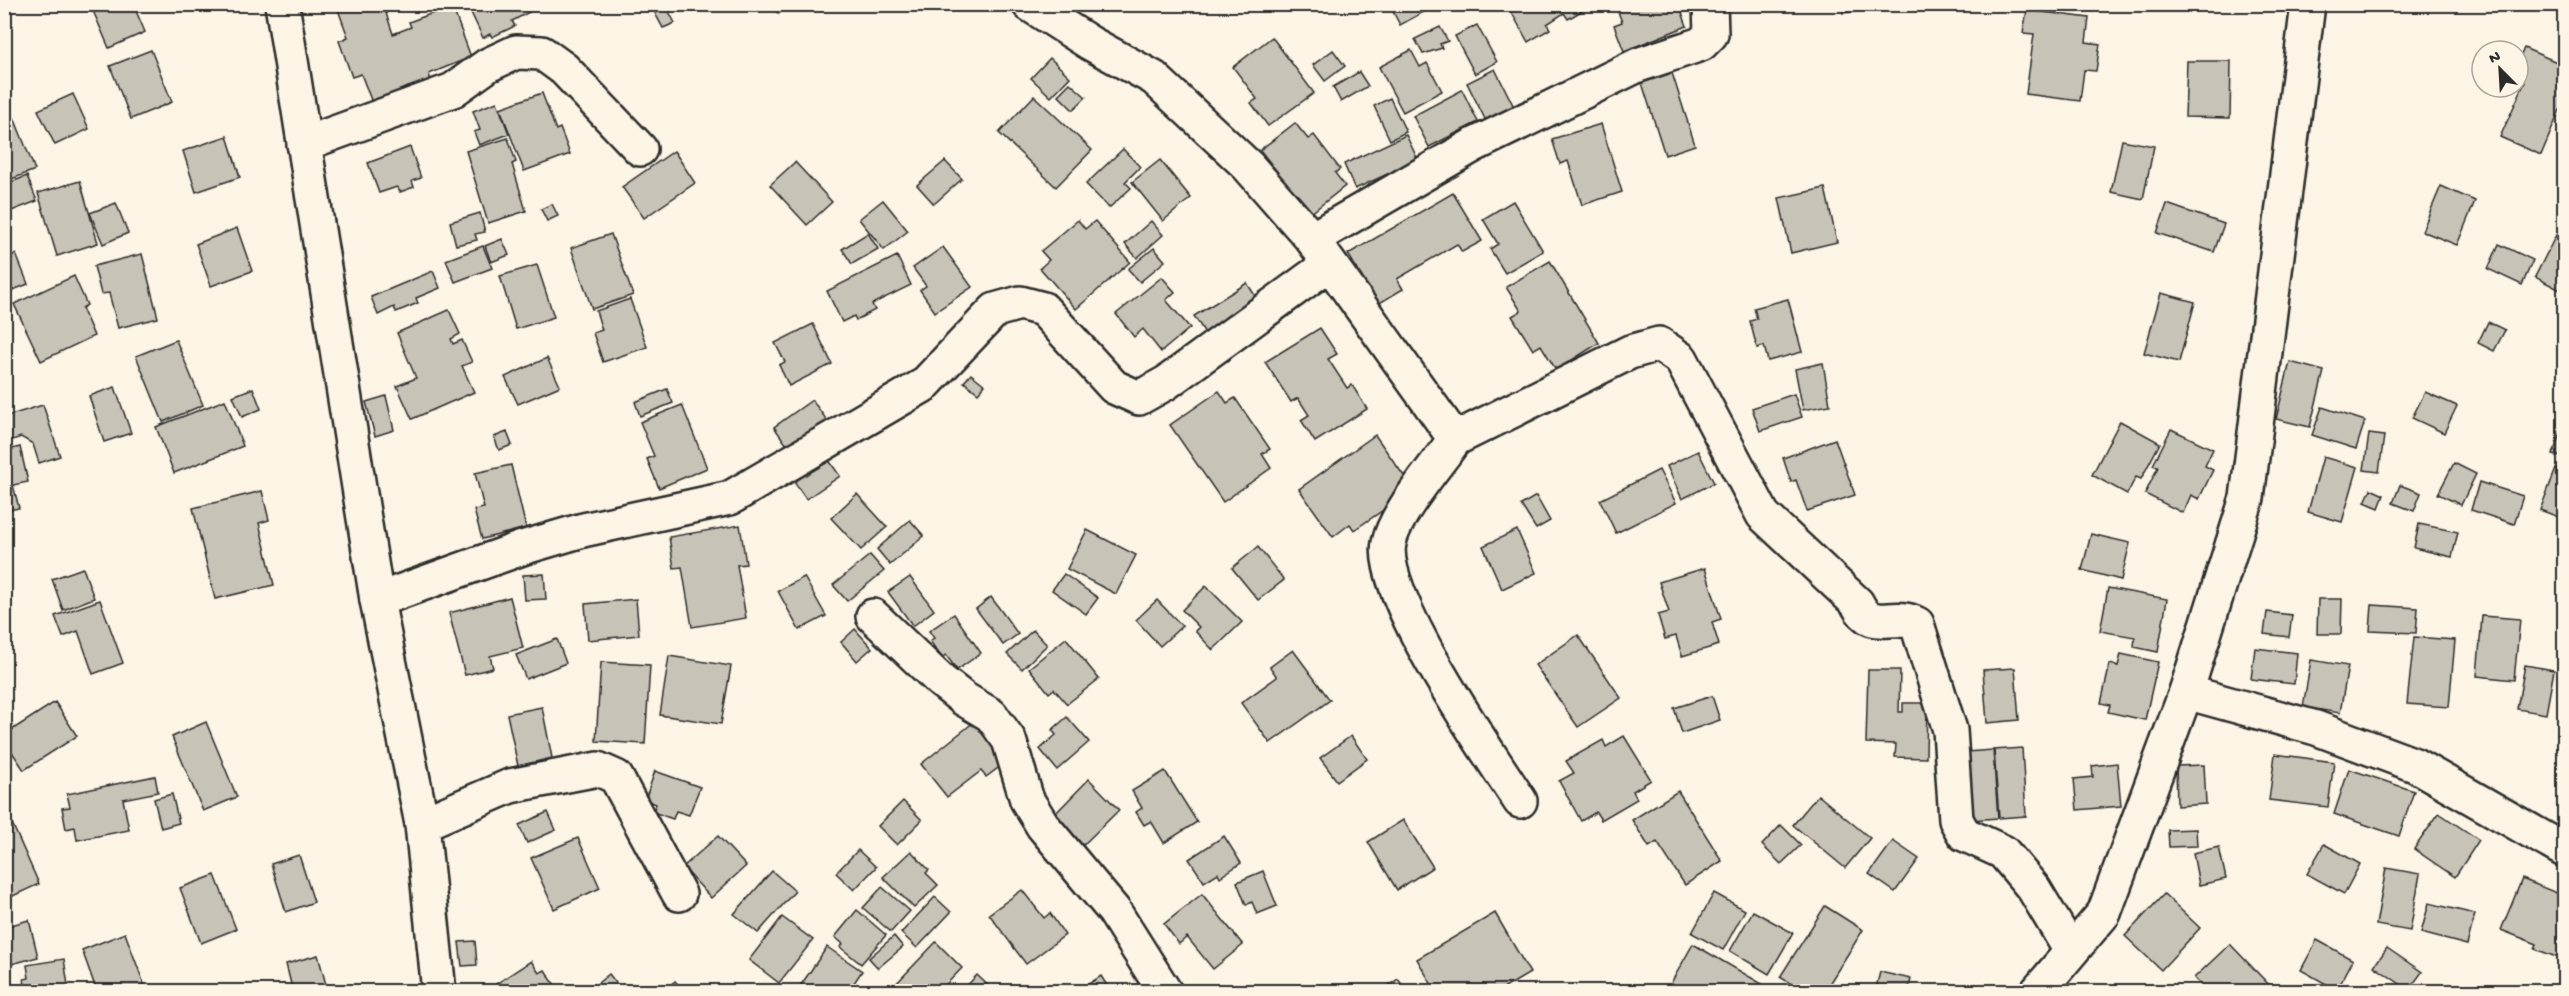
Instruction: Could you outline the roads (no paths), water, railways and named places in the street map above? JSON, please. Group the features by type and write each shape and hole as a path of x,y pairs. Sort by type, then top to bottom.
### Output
{"street":[{"path":"282,4 377,600 422,824 439,992"},
{"path":"1029,4 1090,44 1154,78 1248,166 1320,251 1455,439"},
{"path":"377,600 522,548 583,530 730,498 924,385 995,310 1020,303 1043,309 1114,387 1139,398 1166,383 1320,251 1472,146 1566,98 1638,66 1701,44 1711,34 1710,4"},
{"path":"2037,992 2104,913 2186,692 2247,498 2308,4"},
{"path":"304,144 453,90 489,65 516,52 542,53 564,69 640,149"},
{"path":"1520,801 1450,692 1398,595 1388,566 1389,543 1398,520 1455,439 1630,352 1659,345 1681,358 1763,515 1857,603 1863,616 1874,621 1905,618 1917,624 1950,730 1956,820 1964,834 2004,852 2034,889 2071,951"},
{"path":"873,616 941,681 964,699 991,715 1009,740 1027,800 1043,826 1114,911 1165,992"},
{"path":"2186,692 2316,728 2415,765 2565,850"},
{"path":"422,824 510,786 598,770 616,777 679,894"}]}
